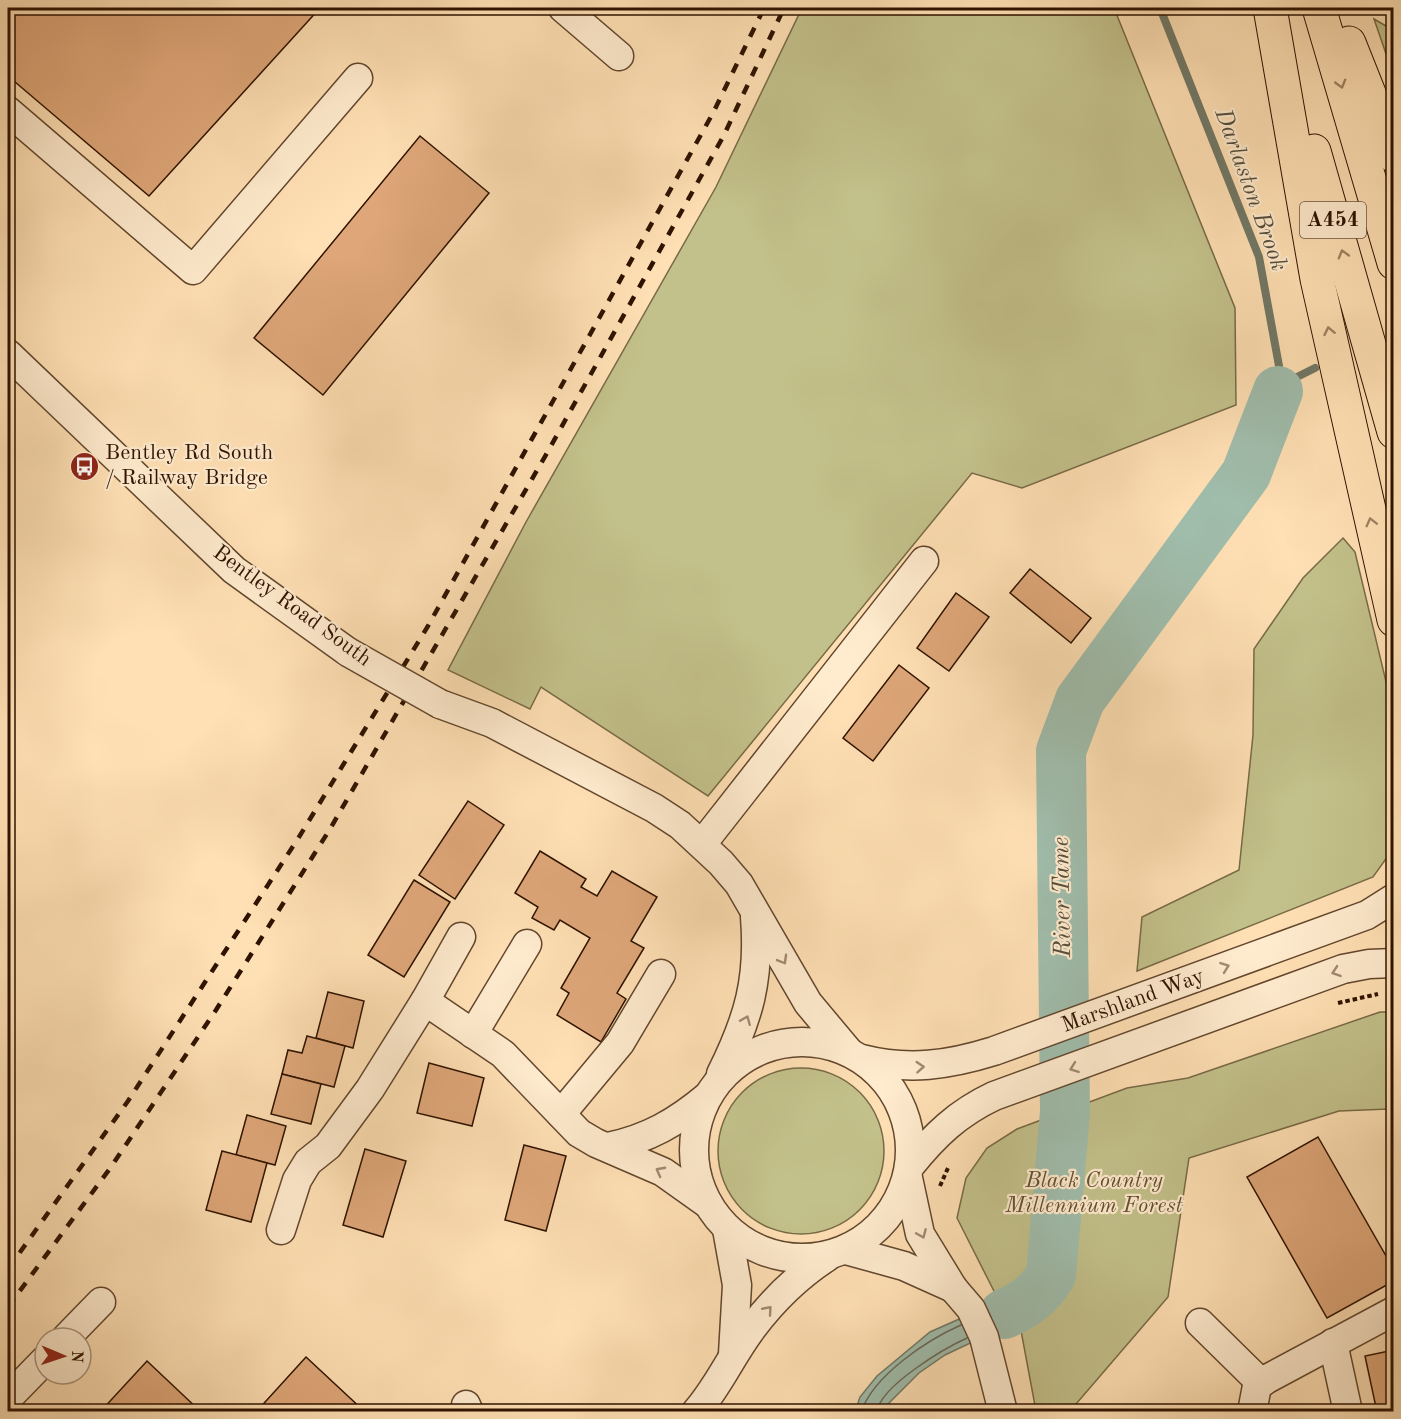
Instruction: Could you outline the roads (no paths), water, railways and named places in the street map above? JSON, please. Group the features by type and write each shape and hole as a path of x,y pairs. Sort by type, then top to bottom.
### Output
{"highway":[{"name":"A454","path":"1272,8 1394,432"},
{"path":"1272,8 1317,279 1394,620"},
{"name":"A454","path":"1319,8 1394,263"},
{"path":"1335,8 1394,156"}],"street":[{"path":"563,8 619,56"},
{"path":"8,111 193,270 358,78"},
{"name":"Bentley Road South","path":"8,354 234,570 348,652 441,704 492,723 654,808 702,844 739,884 808,1003 856,1056 883,1077 900,1102 909,1128 909,1172 920,1234 978,1323 989,1354 1003,1412"},
{"path":"702,844 924,561"},
{"name":"Marshland Way","path":"710,1094 726,1073 742,1060 763,1049 787,1043 821,1043 856,1056 910,1067 938,1065 1022,1042 1367,915 1394,898"},
{"name":"Bentley Road South","path":"708,1204 698,1180 694,1159 695,1133 710,1094 749,1010 756,981 758,949 754,910"},
{"path":"281,1230 297,1180 308,1162 328,1146 370,1089 425,1001 461,937"},
{"path":"473,1034 527,944"},
{"name":"Marshland Way","path":"909,1172 942,1128 957,1116 994,1096 1129,1049 1343,969 1394,963"},
{"path":"561,1114 620,1043 661,974"},
{"path":"425,1001 518,1067 579,1132 663,1172 708,1204 728,1229 754,1248 797,1259 837,1253 904,1266 956,1292"},
{"path":"608,1147 638,1140 664,1129 710,1094"},
{"path":"696,1412 753,1327 789,1286 804,1272 873,1233 894,1209 909,1172"},
{"path":"728,1229 737,1285 733,1357"},
{"path":"78,1326 101,1302"},
{"path":"1251,1412 1257,1386 1261,1383 1394,1311"},
{"path":"1200,1323 1261,1383"},
{"path":"1333,1343 1348,1412"},
{"path":"8,1398 33,1372"}],"water":[{"path":"1040,1264 1064,1278 1045,1303 1019,1320 945,1355 919,1373 881,1411 855,1412 860,1397 877,1376 930,1332 1009,1297 1028,1285"}],"waterway":[{"name":"Darlaston Brook","path":"1160,8 1259,257 1279,366 1278,391"},
{"name":"River Tame","path":"1278,391 1293,379 1315,368"},
{"name":"River Tame","path":"1004,1314 1031,1299 1051,1275 1065,1112 1061,751 1080,700 1246,474 1278,391"}],"railway":[{"path":"8,1269 128,1101 299,837 428,626 713,113 764,8"},
{"path":"8,1307 111,1167 216,1010 330,829 547,453 724,135 784,8"}],"place":[{"name":"Bentley Rd South / Railway Bridge","path":"84,466"}],"park label":[{"name":"Black Country Millennium Forest","path":"1094,1194"}]}
